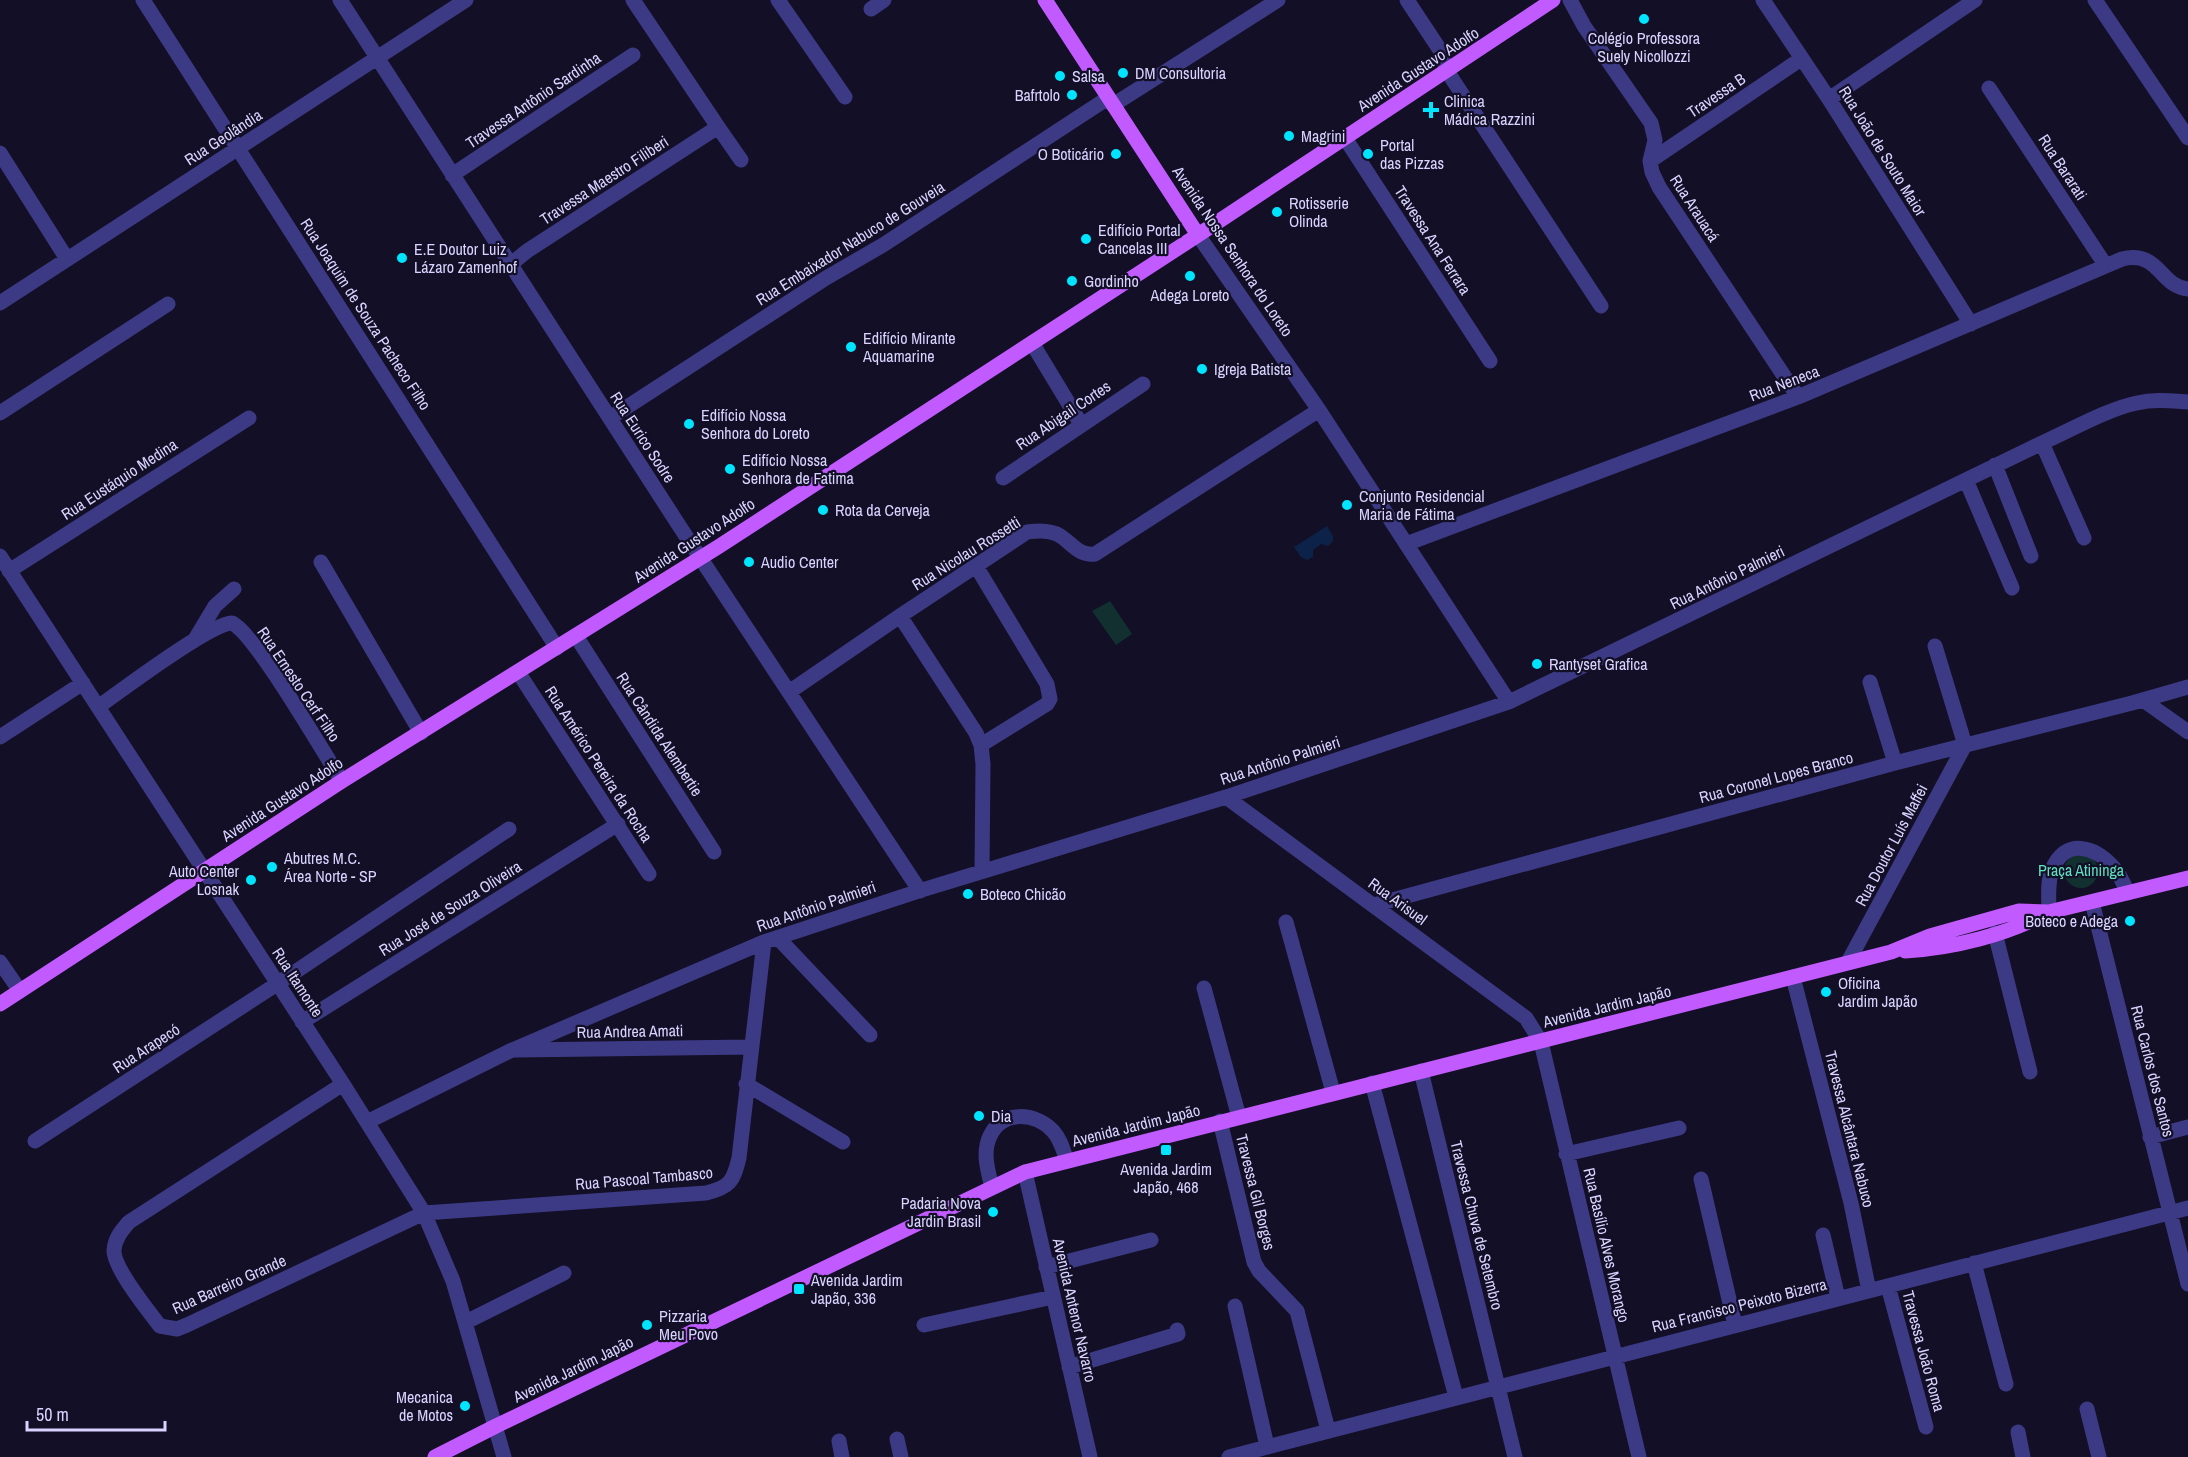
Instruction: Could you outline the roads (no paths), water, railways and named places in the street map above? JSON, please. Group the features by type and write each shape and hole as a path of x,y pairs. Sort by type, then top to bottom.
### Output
{"main road":[{"name":"Avenida Nossa Senhora do Loreto","path":"1046,0 1198,235"},
{"name":"Avenida Gustavo Adolfo","path":"0,1004 203,870 700,558 1198,235 1553,0"},
{"name":"Avenida Jardim Japão","path":"435,1457 1025,1172 1891,952 1930,936 2019,911 2049,912 2188,878"},
{"name":"Avenida Jardim Japão","path":"1891,952 1933,950 2023,926 2049,912"}],"street":[{"name":"Rua Joaquim de Souza Pacheco Filho","path":"144,0 557,648"},
{"name":"Rua Eurico Sodre","path":"340,0 700,558 920,891"},
{"name":"Rua Geolândia","path":"0,303 466,0"},
{"path":"633,0 741,160"},
{"path":"778,0 845,97"},
{"path":"871,9 884,0"},
{"name":"Rua Embaixador Nabuco de Gouveia","path":"610,418 826,278 1278,0"},
{"path":"1407,0 1440,50 1447,71 1601,306"},
{"name":"Rua Arauacá","path":"1570,0 1584,26 1651,123 1655,140 1650,160 1652,172 1659,187 1798,397"},
{"name":"Rua João de Souto Maior","path":"1763,0 1829,99 1971,324"},
{"path":"1829,99 1975,0"},
{"path":"2095,0 2188,138"},
{"name":"Travessa Antônio Sardinha","path":"452,175 633,55"},
{"name":"Travessa B","path":"1650,160 1802,58"},
{"name":"Rua Bararati","path":"1989,88 2106,266"},
{"name":"Travessa Maestro Filiberi","path":"510,265 718,127"},
{"name":"Travessa Ana Ferrara","path":"1345,138 1490,361"},
{"path":"0,153 68,259"},
{"name":"Avenida Nossa Senhora do Loreto","path":"1198,235 1319,410 1509,702"},
{"name":"Rua Neneca","path":"1406,544 1798,397 2134,256 2146,258 2182,289 2188,289"},
{"path":"0,413 168,304"},
{"path":"1032,343 1081,424"},
{"name":"Rua Abigail Cortes","path":"1003,478 1143,384"},
{"name":"Rua Antônio Palmieri","path":"367,1122 510,1050 771,940 982,871 1226,797 1509,702 2042,443 2135,403 2155,400 2188,402"},
{"name":"Rua Nicolau Rossetti","path":"789,692 1027,532 1040,530 1056,534 1078,552 1086,555 1095,554 1319,410"},
{"name":"Rua Eustáquio Medina","path":"9,571 249,417"},
{"path":"2042,443 2084,538"},
{"path":"1995,465 2031,556"},
{"path":"1966,480 2012,588"},
{"name":"Rua Itamonte","path":"0,556 343,1084 424,1213 453,1281 504,1457"},
{"path":"321,562 421,733"},
{"path":"976,566 1047,684 1050,693 1047,704 981,746"},
{"path":"194,641 215,606 234,590"},
{"path":"900,616 976,733 981,746 982,871"},
{"name":"Rua Ernesto Cerf Filho","path":"98,707 194,641 228,623 238,627 262,657 342,782"},
{"name":"Rua Cândida Alembertie","path":"576,636 714,852"},
{"path":"1935,646 1965,745"},
{"name":"Rua Américo Pereira da Rocha","path":"518,672 650,874"},
{"path":"1870,682 1895,764"},
{"path":"0,737 83,683"},
{"name":"Rua Coronel Lopes Branco","path":"1374,905 2188,687"},
{"path":"2144,699 2188,732"},
{"name":"Rua Doutor Luís Maffei","path":"1848,962 1965,745"},
{"name":"Rua Arisuel","path":"1226,797 1526,1018 1541,1042"},
{"name":"Rua José de Souza Oliveira","path":"302,1022 618,824"},
{"name":"Rua Arapecó","path":"35,1141 510,829"},
{"path":"2049,912 2051,872 2059,857 2068,850 2079,848 2091,851 2103,858 2114,868 2128,892"},
{"name":"Rua Carlos dos Santos","path":"2092,902 2188,1284"},
{"path":"1286,922 1334,1092"},
{"path":"1995,933 2030,1072"},
{"path":"771,940 870,1035"},
{"name":"Rua Pascoal Tambasco","path":"424,1213 706,1193 724,1189 735,1174 739,1158 751,1047 771,940"},
{"path":"0,962 20,991"},
{"name":"Travessa Alcântara Nabuco","path":"1792,977 1851,1203 1869,1291"},
{"path":"1204,988 1239,1117"},
{"name":"Rua Basílio Alves Morango","path":"1541,1042 1639,1457"},
{"name":"Rua Andrea Amati","path":"510,1050 751,1047"},
{"name":"Travessa Chuva de Setembro","path":"1421,1071 1515,1457"},
{"path":"1372,1083 1456,1397"},
{"name":"Rua Barreiro Grande","path":"343,1084 129,1222 120,1232 114,1251 116,1262 146,1310 160,1326 177,1329 424,1213"},
{"path":"746,1084 843,1142"},
{"path":"992,1187 986,1152 990,1137 998,1124 1010,1118 1024,1116 1039,1120 1060,1140 1067,1161"},
{"name":"Travessa Gil Borges","path":"1220,1122 1254,1262 1259,1271 1297,1311 1328,1430"},
{"path":"2150,1137 2188,1127"},
{"path":"1566,1154 1679,1128"},
{"name":"Avenida Antenor Navarro","path":"1025,1172 1090,1457"},
{"path":"1701,1179 1735,1325"},
{"name":"Rua Francisco Peixoto Bizerra","path":"1229,1457 2188,1208"},
{"path":"1823,1235 1838,1299"},
{"path":"1046,1267 1151,1240"},
{"path":"1974,1263 2006,1384"},
{"path":"466,1322 564,1273"},
{"name":"Travessa João Roma","path":"1888,1286 1926,1427"},
{"path":"924,1325 1053,1297"},
{"path":"1235,1305 1258,1451"},
{"path":"1069,1367 1178,1334 1176,1330"},
{"path":"2086,1409 2099,1457"},
{"path":"2018,1432 2023,1457"},
{"path":"897,1439 901,1457"},
{"path":"839,1441 842,1457"}],"water":[{"path":"1327,526 1333,536 1333,541 1328,546 1321,544 1313,550 1313,557 1307,560 1301,557 1294,547"}],"place":[{"name":"Colégio Professora Suely Nicollozzi","path":"1644,19"},
{"name":"DM Consultoria","path":"1123,73"},
{"name":"Salsa","path":"1060,76"},
{"name":"Bafrtolo","path":"1072,95"},
{"name":"Clinica Mádica Razzini","path":"1431,110"},
{"name":"Magrini","path":"1289,136"},
{"name":"O Boticário","path":"1116,154"},
{"name":"Portal das Pizzas","path":"1368,154"},
{"name":"Rotisserie Olinda","path":"1277,212"},
{"name":"Edifício Portal Cancelas III","path":"1086,239"},
{"name":"E.E Doutor Luiz Lázaro Zamenhof","path":"402,258"},
{"name":"Adega Loreto","path":"1190,276"},
{"name":"Gordinho","path":"1072,281"},
{"name":"Edifício Mirante Aquamarine","path":"851,347"},
{"name":"Igreja Batista","path":"1202,369"},
{"name":"Edifício Nossa Senhora do Loreto","path":"689,424"},
{"name":"Edifício Nossa Senhora de Fatima","path":"730,469"},
{"name":"Conjunto Residencial Maria de Fátima","path":"1347,505"},
{"name":"Rota da Cerveja","path":"823,510"},
{"name":"Audio Center","path":"749,562"},
{"name":"Rantyset Grafica","path":"1537,664"},
{"name":"Abutres M.C. Área Norte - SP","path":"272,867"},
{"name":"Auto Center Losnak","path":"251,880"},
{"name":"Boteco Chicão","path":"968,894"},
{"name":"Boteco e Adega","path":"2130,921"},
{"name":"Oficina Jardim Japão","path":"1826,992"},
{"name":"Dia","path":"979,1116"},
{"name":"Avenida Jardim Japão, 468","path":"1166,1150"},
{"name":"Padaria Nova Jardin Brasil","path":"993,1212"},
{"name":"Avenida Jardim Japão, 336","path":"799,1289"},
{"name":"Pizzaria Meu Povo","path":"647,1325"},
{"name":"Mecanica de Motos","path":"465,1406"}],"park label":[{"name":"Praça Atininga","path":"2081,870"}]}
